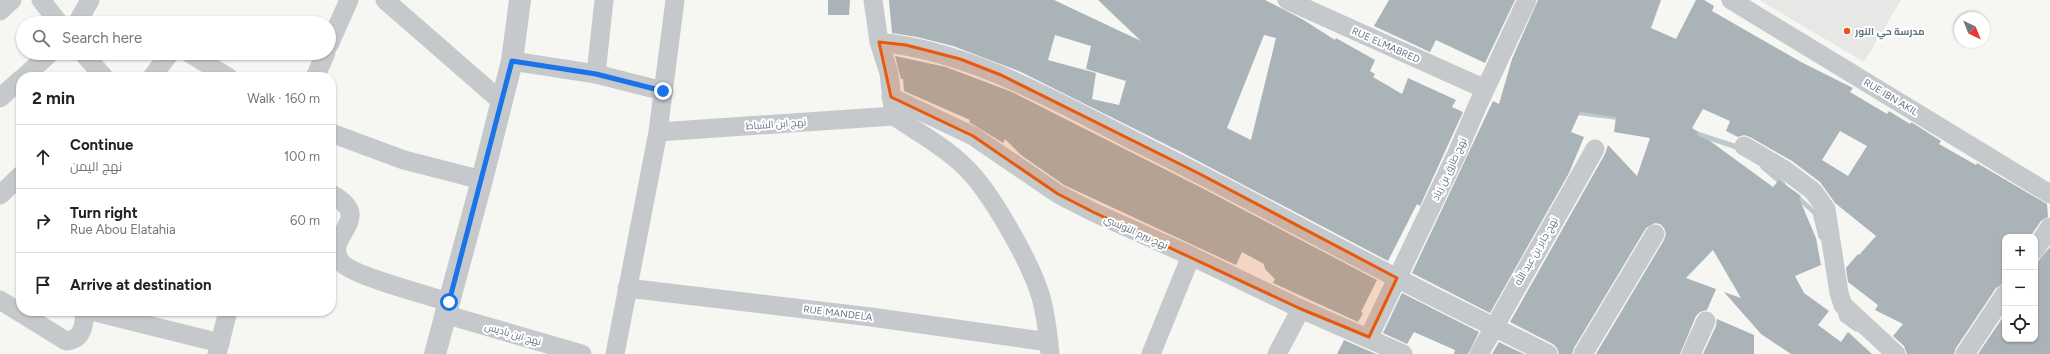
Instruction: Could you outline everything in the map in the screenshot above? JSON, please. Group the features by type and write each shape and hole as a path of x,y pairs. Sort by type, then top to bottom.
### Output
{"street":[{"path":"0,10 12,0"},
{"path":"41,0 54,16"},
{"path":"81,16 90,0"},
{"path":"336,30 349,0"},
{"path":"385,0 502,102"},
{"path":"434,354 482,180 512,61 520,0"},
{"path":"596,74 604,0"},
{"path":"615,354 658,132 675,0"},
{"path":"873,0 879,42 888,73 894,116 955,157 980,184 1006,225 1040,293 1050,348"},
{"name":"RUE ELMABRED","path":"1287,0 1486,89"},
{"name":"نهج طارق بن زياد","path":"1369,337 1458,151 1527,0"},
{"name":"RUE IBN AKIL","path":"1731,0 2050,194"},
{"path":"879,42 906,45 960,59 1001,75 1198,173 1397,278 1548,354"},
{"path":"29,72 42,60"},
{"path":"89,60 100,72"},
{"path":"156,72 165,60"},
{"path":"200,60 220,72"},
{"path":"317,72 323,60"},
{"path":"512,61 596,74 663,91"},
{"path":"0,98 16,84"},
{"name":"نهج بيرم التونسي","path":"892,97 973,136 1058,194 1137,233 1191,256 1301,309 1369,337 1394,352"},
{"name":"نهج ابن الشباط","path":"658,132 894,116"},
{"path":"336,135 404,160 482,180"},
{"path":"1744,146 1785,170 1813,191 1826,209 1838,293 1843,305 1896,354"},
{"name":"نهج جابر بن عبد الله","path":"1479,354 1595,149"},
{"path":"0,195 16,184"},
{"name":"نهج ابن باديس","path":"336,196 341,199 350,208 352,215 336,248 337,256 342,264 446,308 582,354"},
{"path":"2038,245 2050,227"},
{"path":"1584,354 1655,234"},
{"path":"1151,354 1191,256"},
{"name":"RUE MANDELA","path":"627,288 863,316 1050,348"},
{"path":"1965,354 2002,298"},
{"path":"0,300 16,310"},
{"path":"1278,354 1301,309"},
{"path":"26,316 66,341 72,341 81,333 84,316"},
{"path":"108,316 219,348 227,316"},
{"path":"1691,354 1706,321"}],"highlighted area":[{"path":"879,42 906,45 960,59 1001,75 1198,173 1397,278 1369,337 1301,309 1093,212 1058,194 973,136 891,97"}],"shaded area":[{"name":"مدرسة حي النور","path":"1759,0 1901,0 1864,62"}],"building":[{"path":"828,0 850,0 849,15 828,15"},
{"path":"889,0 1054,0 1141,41 1098,0 1265,0 1302,19 1335,40 1336,38 1375,60 1370,71 1375,74 1373,77 1402,94 1408,78 1456,100 1452,107 1463,112 1420,206 1417,204 1388,261 1181,152 1021,72 953,46 917,37 892,33","holes":["1055,35 1091,46 1086,69 1126,81 1119,105 1092,99 1096,73 1048,60","1264,35 1276,38 1251,140 1227,128"]},
{"path":"1389,0 1515,0 1485,63 1436,40 1430,52 1374,26"},
{"path":"1538,0 1661,0 1651,28 1676,39 1696,0 1704,0 1714,6 1712,11 1801,62 1853,88 1850,92 1887,114 1889,111 1910,124 1911,122 1941,141 1939,144 1976,165 1977,163 2047,204 2048,217 2041,221 2032,234 2002,234 2002,285 1996,288 1956,348 1954,354 1907,354 1904,346 1893,336 1903,324 1875,310 1878,305 1848,282 1846,268 1876,236 1835,203 1820,182 1792,161 1750,137 1744,135 1738,137 1726,131 1730,121 1703,109 1692,128 1698,132 1697,135 1710,141 1773,187 1779,180 1801,196 1799,198 1816,238 1821,265 1795,276 1804,293 1829,311 1818,325 1841,342 1848,332 1872,354 1791,354 1761,334 1724,292 1741,298 1713,250 1686,278 1716,289 1707,310 1700,312 1696,316 1680,354 1596,354 1664,240 1666,234 1664,228 1660,224 1655,223 1646,228 1574,348 1572,354 1559,354 1557,348 1553,344 1510,322 1605,154 1608,145 1637,176 1650,138 1614,132 1616,117 1580,112 1571,132 1584,137 1569,173 1490,313 1412,273 1493,101 1499,104 1512,59","holes":["1840,131 1867,146 1848,176 1822,160"]},
{"path":"895,56 946,67 1012,92 1202,188 1377,280 1361,312 1363,313 1358,322 1273,283 1275,279 1265,269 1264,264 1242,252 1236,265 1064,185 1021,155 1005,139 1003,143 969,122 970,120 904,91 903,79 901,79"},
{"path":"2050,247 2050,354 1978,354 2002,318 2002,342 2038,342 2038,261"},
{"path":"1402,293 1479,332 1468,354 1454,354 1455,350 1414,332 1407,344 1383,333"},
{"path":"1717,319 1754,335 1754,354 1703,354 1716,326"},
{"path":"1344,340 1376,354 1337,354"},
{"path":"1499,342 1505,345 1524,354 1492,354"}],"waterway":[{"path":"1573,112 1623,118"},
{"path":"1691,132 1740,148"},
{"path":"1763,167 1783,184"},
{"path":"1795,195 1815,213 1821,237"},
{"path":"1840,311 1842,319 1856,329"}],"place":[{"name":"مدرسة حي النور","path":"1847,31"}],"route":[{"path":"449,302 512,61 596,74 663,91"}]}
